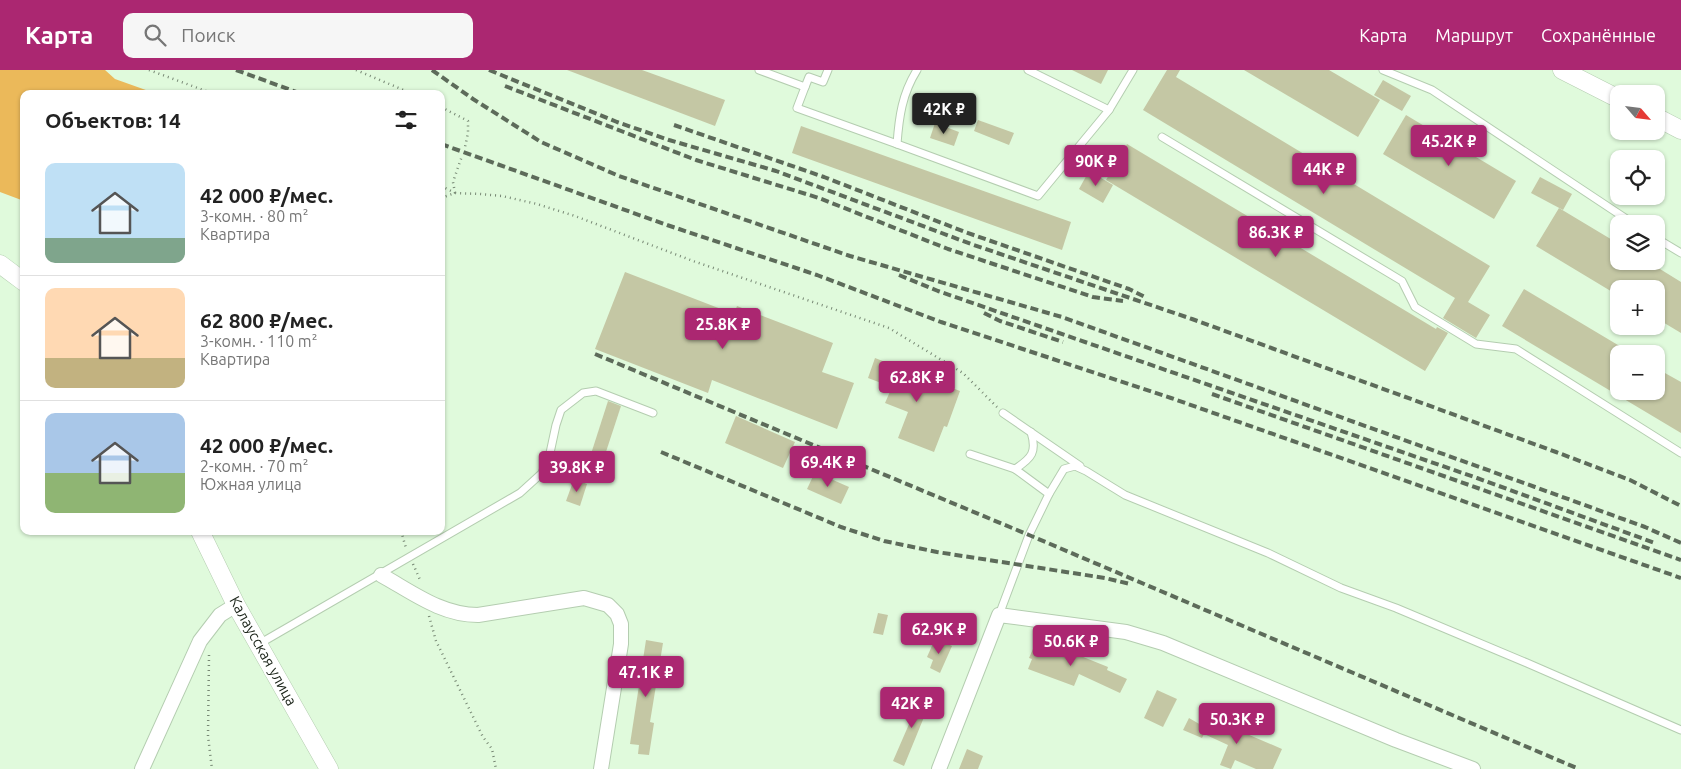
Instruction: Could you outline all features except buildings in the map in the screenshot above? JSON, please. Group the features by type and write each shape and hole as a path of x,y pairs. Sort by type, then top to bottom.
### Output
{"street":[{"path":"1562,70 1610,94"},
{"path":"1665,122 1681,130"},
{"path":"0,264 20,279"},
{"name":"Калаусская улица","path":"202,535 236,605 329,769"},
{"path":"381,575 428,602 463,615 478,615 584,598 608,605 617,614 621,624 621,644 601,769"},
{"path":"142,769 196,649 220,615 236,605"},
{"path":"939,769 999,614 1126,632 1163,643 1396,740 1473,769"}],"lane":[{"path":"759,70 805,87"},
{"path":"828,70 824,82 809,77 797,108 1038,196 1109,110 1134,70"},
{"path":"896,144 900,107 907,85 917,70"},
{"path":"1028,70 1109,110"},
{"path":"1383,70 1432,90 1620,215"},
{"path":"1162,137 1402,281 1415,307 1476,344 1516,349 1681,453"},
{"path":"1665,244 1681,254"},
{"path":"258,645 520,493 542,473 550,453 561,410 583,393 596,391 653,412"},
{"path":"1003,413 1086,471 1125,495 1268,553 1341,588 1396,608 1527,662 1681,730"},
{"path":"1015,469 1033,454 1035,443 1031,431"},
{"path":"970,454 1015,469 1049,494"},
{"path":"999,614 1029,535 1049,494 1064,469 1075,466 1086,471"}],"path":[{"path":"149,70 203,90"},
{"path":"356,70 404,90"},
{"path":"445,109 468,121 465,147"},
{"path":"455,193 452,182 462,156"},
{"path":"445,188 455,193 502,196 575,216 693,262 889,328 963,373 1003,413"},
{"path":"445,197 455,193"},
{"path":"402,535 428,602 430,622 436,641 482,737 492,749 496,769"},
{"path":"209,628 208,736 212,769"}],"shaded area":[{"path":"0,70 105,70 115,79 146,90 20,90 20,200 0,192"}],"railway":[{"path":"236,70 291,90"},
{"path":"432,70 473,99 541,142 619,176 850,256 1062,317 1645,527 1681,543"},
{"path":"489,70 617,122 669,140 776,171 971,244 1192,319 1556,452 1630,480 1681,506"},
{"path":"505,86 696,160 819,198 948,249 1093,297 1123,301"},
{"path":"674,125 824,177 965,232 1129,289 1145,297"},
{"path":"445,145 667,225 817,275 941,322 1171,398 1681,578"},
{"path":"899,275 938,291 1477,478 1655,543"},
{"path":"984,313 1000,321 1063,342"},
{"path":"595,354 1029,535 1579,769"},
{"path":"1212,394 1681,560"},
{"path":"661,452 841,527 884,541 937,552 1105,578 1130,584"}]}
